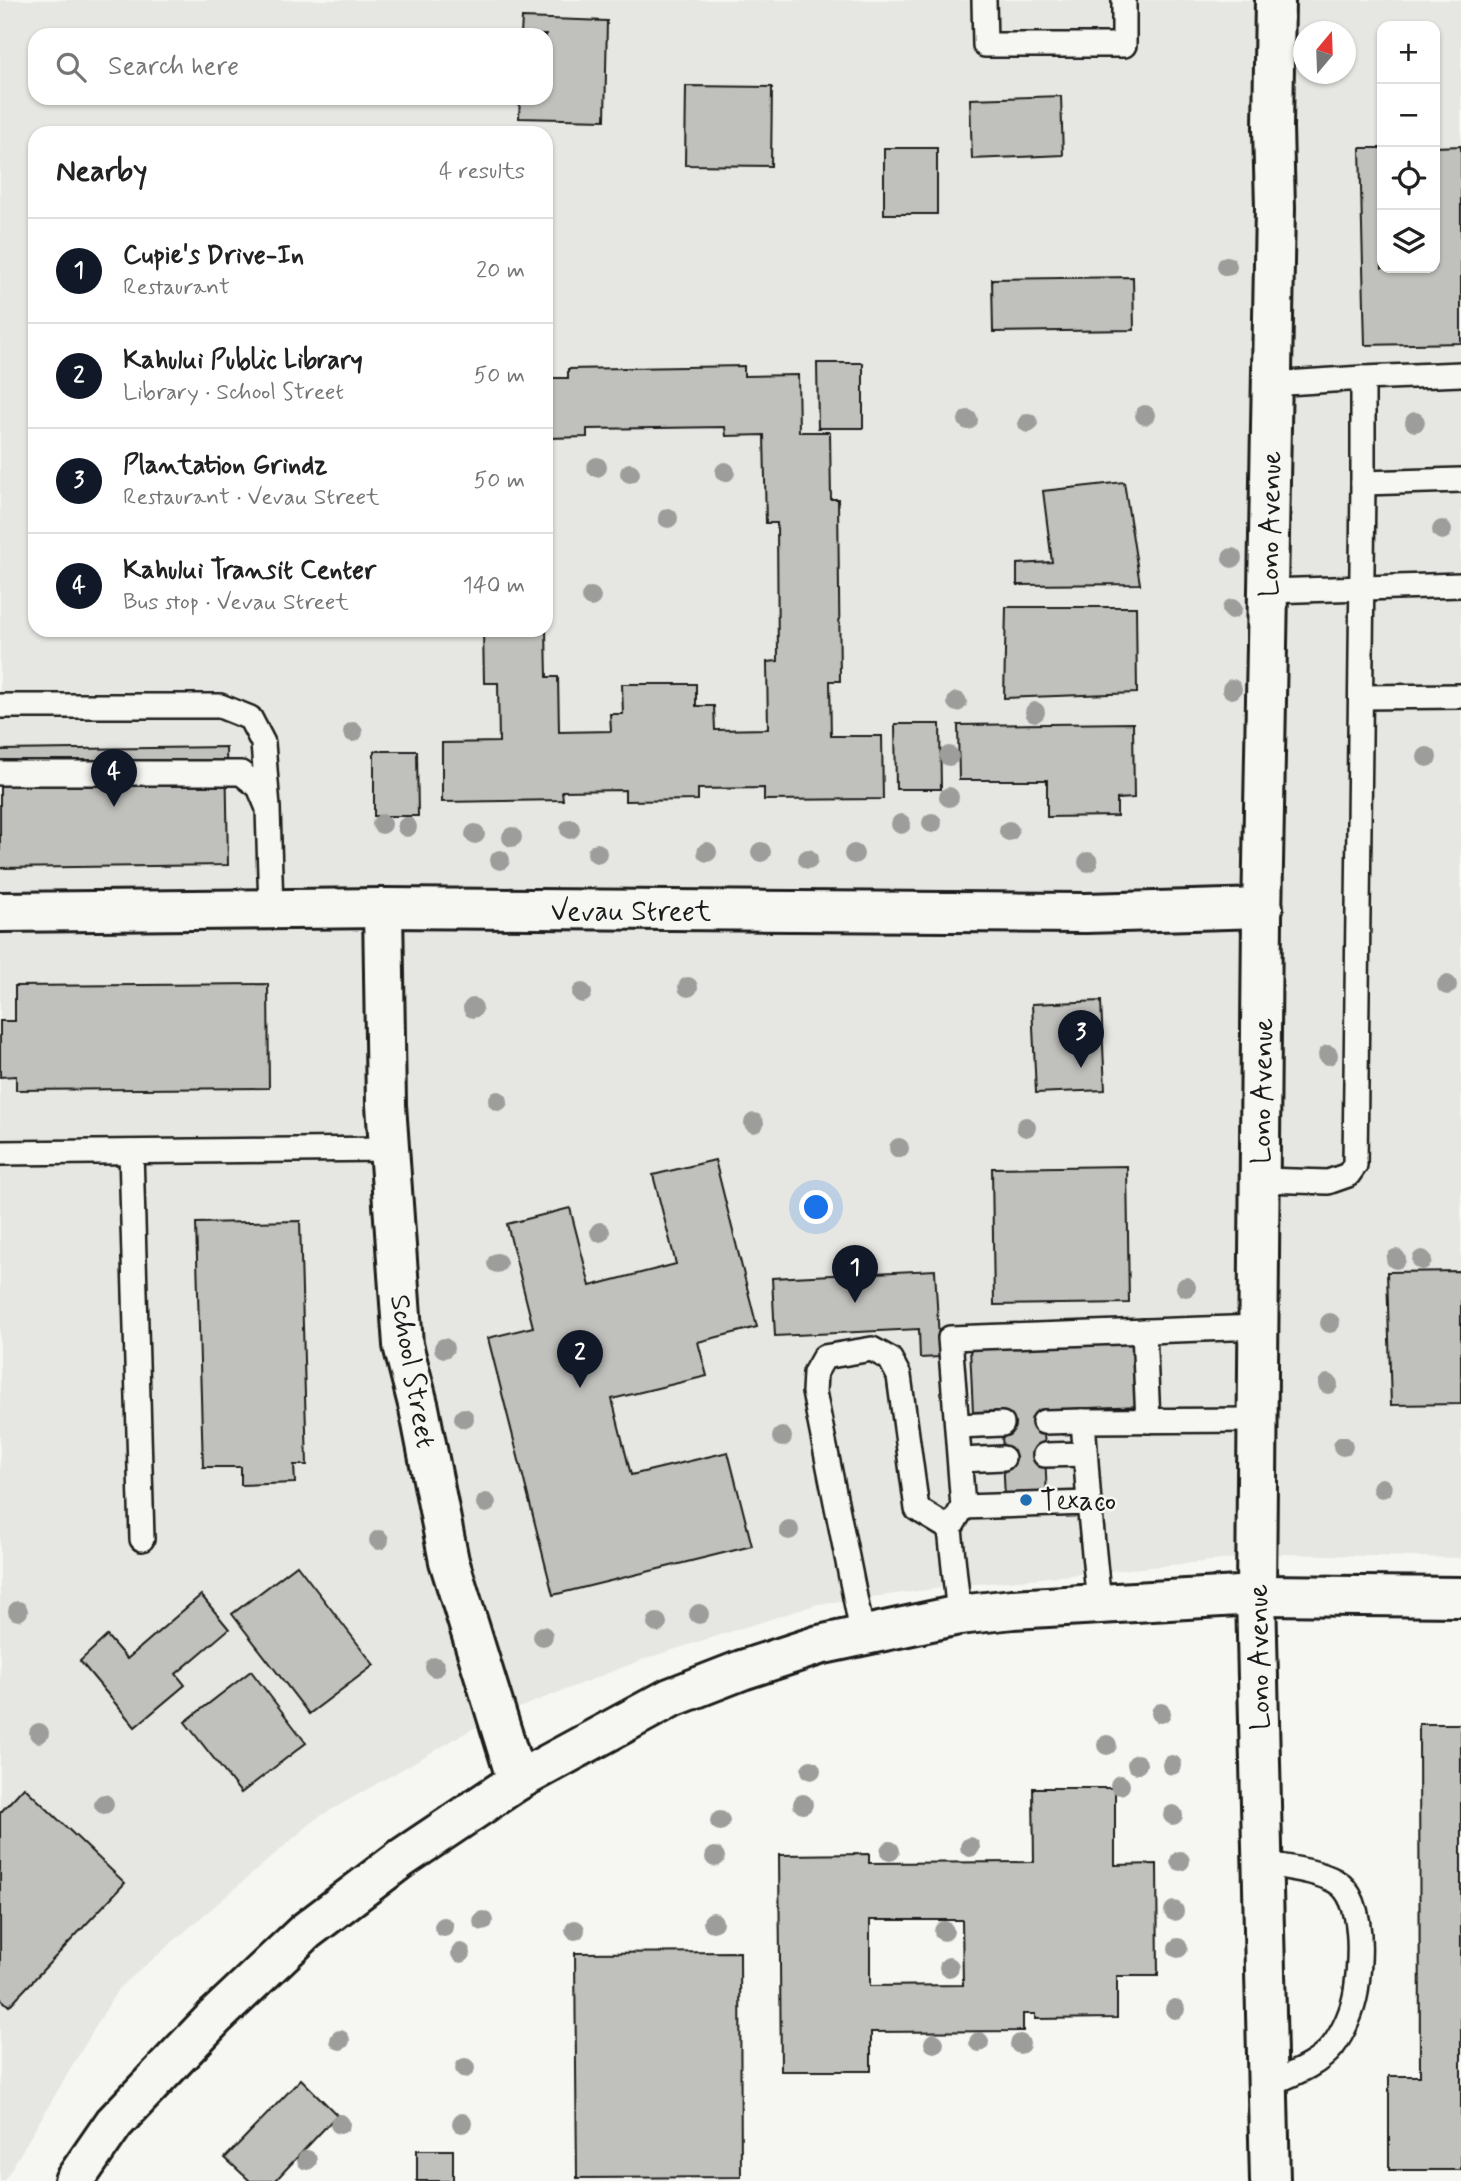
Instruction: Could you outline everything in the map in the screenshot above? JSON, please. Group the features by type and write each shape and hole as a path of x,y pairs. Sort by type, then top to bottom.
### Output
{"street":[{"name":"Lono Avenue","path":"1270,2181 1256,1595 1263,908 1275,208 1275,0"},
{"name":"Vevau Street","path":"0,912 383,908 1086,913 1263,908"},
{"name":"School Street","path":"383,908 389,1149 403,1345 419,1408 449,1561 517,1781"},
{"path":"75,2181 114,2123 215,2017 306,1931 402,1858 517,1781 670,1698 806,1649 959,1615 1256,1595 1461,1597"}],"lane":[{"path":"984,0 985,45 1124,46 1124,0"},
{"path":"1271,384 1461,374"},
{"path":"1260,1180 1328,1182 1348,1175 1355,1165 1362,696 1363,378"},
{"path":"1363,483 1461,480"},
{"path":"1268,591 1461,584"},
{"path":"1362,696 1461,696"},
{"path":"0,706 220,706 250,718 262,743 268,808 271,909"},
{"path":"0,774 241,773 259,787 268,808"},
{"path":"0,1153 389,1149"},
{"path":"131,1152 142,1539"},
{"path":"959,1615 950,1529 963,1507 950,1338 1259,1328"},
{"path":"1144,1331 1148,1421"},
{"path":"863,1637 814,1392 815,1373 824,1357 872,1349 890,1359 900,1376 917,1509 950,1529"},
{"path":"1044,1422 1258,1420"},
{"path":"1083,1421 1099,1604"},
{"path":"958,1426 1002,1424"},
{"path":"1045,1455 1086,1454"},
{"path":"961,1460 1003,1458"},
{"path":"963,1507 1089,1503"},
{"path":"1263,1863 1337,1882 1355,1905 1359,1944 1356,1993 1348,2019 1332,2046 1309,2066 1269,2084"}],"shaded area":[{"path":"0,0 1461,0 1461,1558 1283,1554 956,1586 818,1604 644,1659 488,1720 317,1818 118,1989 4,2181 0,2181"}],"building":[{"path":"522,18 607,21 605,120 519,118 520,105 553,105 553,28 521,28"},
{"path":"686,86 772,87 771,166 685,165"},
{"path":"1061,96 1063,155 972,159 970,99"},
{"path":"1461,146 1461,343 1365,345 1360,148 1377,148 1377,273 1440,273 1440,147"},
{"path":"884,148 937,148 937,214 884,214"},
{"path":"1133,277 1134,330 993,332 992,279"},
{"path":"817,363 863,363 863,428 818,428"},
{"path":"744,366 744,376 798,375 799,432 830,432 831,499 838,499 840,681 830,681 831,736 882,736 883,799 764,800 764,788 698,789 698,800 625,801 625,790 562,791 563,800 442,802 442,743 499,742 498,683 484,683 483,637 546,637 547,677 558,677 559,732 611,731 610,714 623,714 622,684 696,684 696,706 714,706 715,730 768,729 767,662 778,661 777,523 766,523 764,435 726,436 725,427 587,429 587,437 553,438 553,378 568,378 568,369"},
{"path":"1124,482 1140,584 1017,585 1017,564 1052,562 1043,491"},
{"path":"1006,607 1136,607 1137,693 1004,698"},
{"path":"1133,723 1134,798 1117,799 1117,816 1047,817 1047,780 959,780 958,725"},
{"path":"895,724 940,724 941,789 896,789"},
{"path":"226,747 228,865 0,868 0,750"},
{"path":"374,751 417,751 418,816 374,816"},
{"path":"268,984 269,1088 16,1090 16,1076 0,1077 0,1021 15,1021 15,986"},
{"path":"1101,1001 1105,1090 1036,1093 1032,1004"},
{"path":"715,1160 757,1327 698,1342 707,1376 612,1399 631,1475 728,1452 752,1546 553,1595 488,1338 533,1327 507,1224 570,1208 590,1286 676,1264 653,1175"},
{"path":"1127,1166 1129,1303 994,1305 992,1168"},
{"path":"300,1221 307,1465 294,1465 295,1483 241,1485 241,1467 203,1467 196,1223"},
{"path":"935,1270 940,1357 920,1358 919,1329 775,1336 772,1278"},
{"path":"1461,1271 1461,1404 1391,1405 1387,1272"},
{"path":"1137,1341 1141,1406 1043,1410 1047,1497 1005,1499 1001,1411 973,1412 970,1348"},
{"path":"297,1565 374,1665 309,1714 232,1614"},
{"path":"201,1595 229,1629 176,1674 185,1685 135,1727 80,1661 107,1636 127,1659"},
{"path":"251,1671 306,1743 241,1793 185,1722"},
{"path":"1419,1724 1461,1724 1461,2170 1389,2170 1389,2076 1420,2076"},
{"path":"24,1787 125,1883 9,2006 0,1998 0,1813"},
{"path":"1033,1788 1115,1788 1115,1865 1157,1864 1158,1976 1117,1976 1117,2018 1035,2019 1035,2014 1023,2014 1023,2031 871,2032 871,2071 781,2071 779,1855 869,1854 869,1863 1034,1862","holes":["870,1920 962,1920 963,1985 870,1986"]},
{"path":"740,1952 741,2177 577,2178 575,1953"},
{"path":"301,2079 337,2115 275,2181 250,2181 225,2158"},
{"path":"417,2150 453,2150 453,2181 417,2181"}],"place":[{"name":"Kahului Transit Center","path":"114,807"},
{"name":"Plantation Grindz","path":"1081,1068"},
{"name":"Cupie's Drive-In","path":"855,1303"},
{"name":"Kahului Public Library","path":"580,1388"},
{"name":"Texaco","path":"1026,1500"}]}
